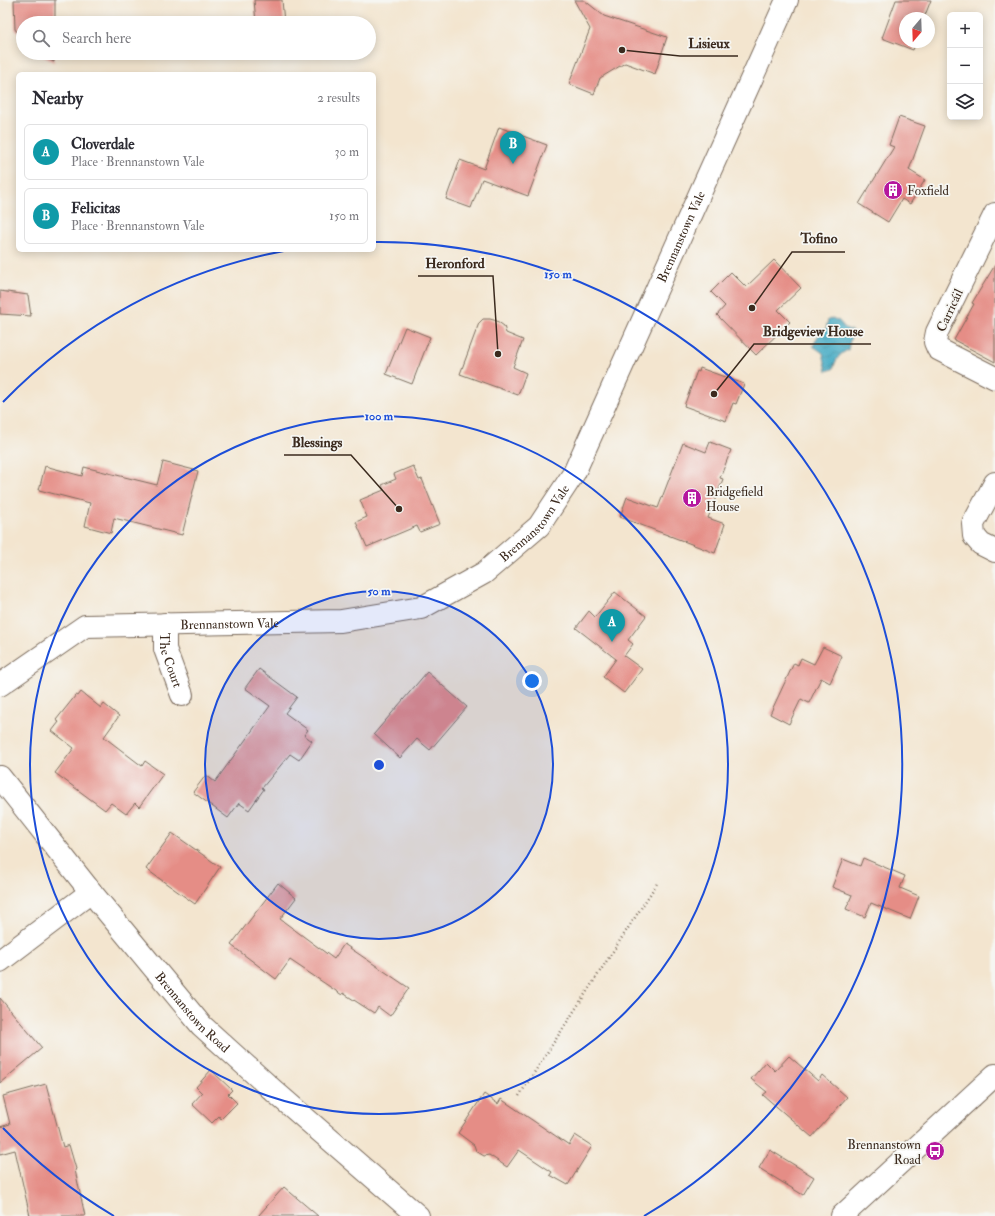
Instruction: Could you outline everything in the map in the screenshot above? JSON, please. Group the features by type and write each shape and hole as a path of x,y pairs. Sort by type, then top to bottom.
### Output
{"street":[{"name":"Brennanstown Vale","path":"0,684 85,626 341,621 421,608 484,573 539,526 574,473 787,0"},
{"name":"Carricáil","path":"995,214 937,332 935,342 938,349 995,378"},
{"path":"995,483 973,524 974,536 981,544 995,551"},
{"name":"The Court","path":"165,624 165,649 182,695"},
{"name":"Brennanstown Road","path":"0,777 91,892 201,1025 274,1092 418,1216"},
{"path":"0,961 91,892"},
{"path":"842,1216 995,1075"}],"path":[{"path":"519,1096 658,882"}],"water":[{"path":"832,318 839,321 845,328 852,331 848,350 838,357 833,369 827,371 823,353 813,346 818,336 826,329 828,320"}],"building":[{"path":"14,0 55,0 55,16 16,16 16,30"},
{"path":"254,0 282,0 283,16 255,16"},
{"path":"574,0 584,0 604,16 667,37 655,74 625,63 600,78 594,94 569,84 590,29"},
{"path":"896,0 931,0 926,12 899,12 899,45 882,38"},
{"name":"Foxfield","path":"899,117 925,126 909,170 925,180 910,204 902,199 888,222 859,204 894,147 889,145"},
{"path":"499,127 547,145 528,196 482,179 471,208 446,199 460,160 484,169"},
{"path":"774,260 801,288 778,310 790,322 756,355 717,315 725,306 711,292 731,272 746,287"},
{"path":"995,265 995,362 954,340 974,304 972,303"},
{"path":"0,291 28,295 31,316 0,314"},
{"path":"483,319 497,321 504,326 506,333 523,340 513,367 526,373 518,395 460,374 479,323"},
{"path":"405,327 430,337 412,384 386,374"},
{"path":"700,368 744,384 736,404 733,403 726,421 684,406 697,371 699,372"},
{"name":"Bridgefield House","path":"710,442 731,450 720,478 723,479 708,518 725,524 715,553 620,517 627,497 658,508 683,443 706,452"},
{"path":"163,462 198,471 182,535 114,518 111,533 85,526 90,503 39,490 45,466 82,476 84,467 157,485"},
{"path":"413,466 419,480 422,479 440,524 420,532 417,526 367,547 356,522 367,517 360,500 384,490 382,485 396,479 394,474"},
{"path":"615,592 646,616 628,640 633,644 624,656 642,669 624,693 603,677 616,659 576,628 589,611 595,617"},
{"path":"823,647 842,656 830,683 821,678 809,703 801,699 789,724 770,714 794,663 798,665 801,658 814,664"},
{"path":"259,669 297,697 285,713 308,730 304,735 312,741 299,760 290,754 262,788 264,789 249,810 239,803 228,818 193,792 206,775 215,782 270,706 245,688"},
{"path":"427,672 467,707 430,750 417,739 400,758 374,734"},
{"path":"81,692 101,708 104,704 119,716 104,737 142,766 145,761 163,774 139,807 135,803 126,814 111,803 105,810 55,773 74,748 52,731 59,722 56,720 76,695 78,696"},
{"path":"172,833 220,867 195,904 146,869"},
{"path":"863,858 905,876 900,888 919,896 910,919 871,903 865,917 846,909 852,895 832,887 843,859 860,866"},
{"path":"278,883 296,898 280,919 334,959 344,944 409,988 390,1016 378,1007 374,1013 343,993 342,995 290,960 276,979 231,945"},
{"path":"0,998 42,1048 0,1083"},
{"path":"789,1056 818,1081 822,1075 847,1097 812,1137 763,1095 767,1092 751,1079 766,1062 775,1071"},
{"path":"211,1070 232,1090 228,1094 237,1103 221,1119 219,1116 212,1123 192,1104 202,1093 196,1087"},
{"path":"46,1084 63,1147 69,1145 76,1169 85,1216 30,1216 15,1150 0,1154 0,1127 10,1124 3,1096"},
{"path":"484,1094 498,1104 501,1099 569,1145 575,1135 592,1146 568,1185 550,1175 552,1172 519,1150 507,1167 489,1155 484,1156 476,1151 474,1145 458,1133"},
{"path":"770,1150 814,1177 803,1195 759,1168"},
{"path":"284,1187 318,1216 258,1216"}],"place":[{"name":"Lisieux","path":"622,50"},
{"name":"Felicitas","path":"513,164"},
{"name":"Foxfield","path":"893,190"},
{"name":"Tofino","path":"752,308"},
{"name":"Heronford","path":"498,354"},
{"name":"Bridgeview House","path":"714,394"},
{"name":"Bridgefield House","path":"692,498"},
{"name":"Blessings","path":"399,509"},
{"name":"Cloverdale","path":"612,642"},
{"name":"Brennanstown Road","path":"935,1151"}]}
